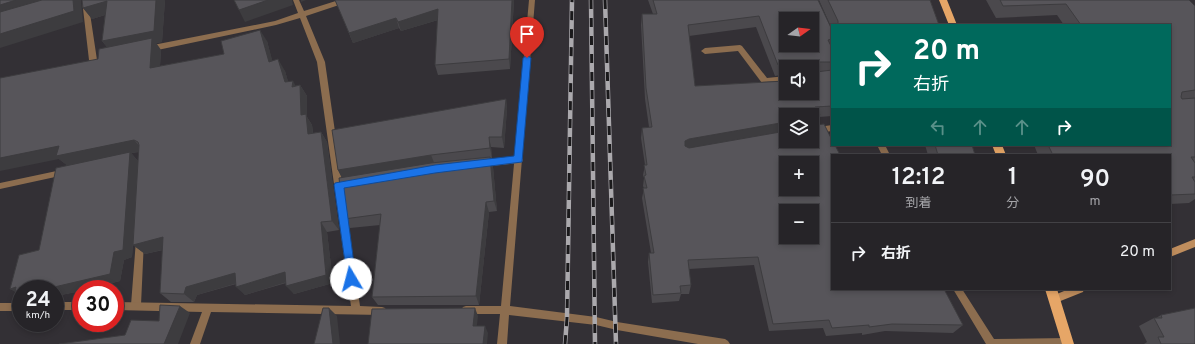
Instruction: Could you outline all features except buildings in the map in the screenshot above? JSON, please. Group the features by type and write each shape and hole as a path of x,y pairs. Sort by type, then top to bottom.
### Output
{"main road":[{"path":"943,0 953,24"},
{"path":"1053,294 1068,344"}],"street":[{"path":"85,0 97,59 86,62"},
{"path":"296,0 303,14 321,62 342,185 356,311"},
{"path":"139,51 276,23 346,0"},
{"path":"502,344 532,0"},
{"path":"705,51 740,48 765,81 779,80"},
{"path":"819,130 831,128"},
{"path":"473,165 519,160"},
{"path":"0,186 76,170"},
{"path":"136,305 140,234"},
{"path":"1171,253 1195,243"},
{"path":"958,290 992,344 1068,344"},
{"path":"1053,294 1075,290"},
{"path":"124,306 356,311 395,310"},
{"path":"0,307 12,307"},
{"path":"195,344 208,308"},
{"path":"458,310 505,310 596,321 617,326 725,344"}],"railway":[{"path":"565,344 567,318 572,0"},
{"path":"591,0 595,344"},
{"path":"605,0 616,344"}],"route":[{"path":"351,279 339,185 435,169 519,160 527,58"}]}
